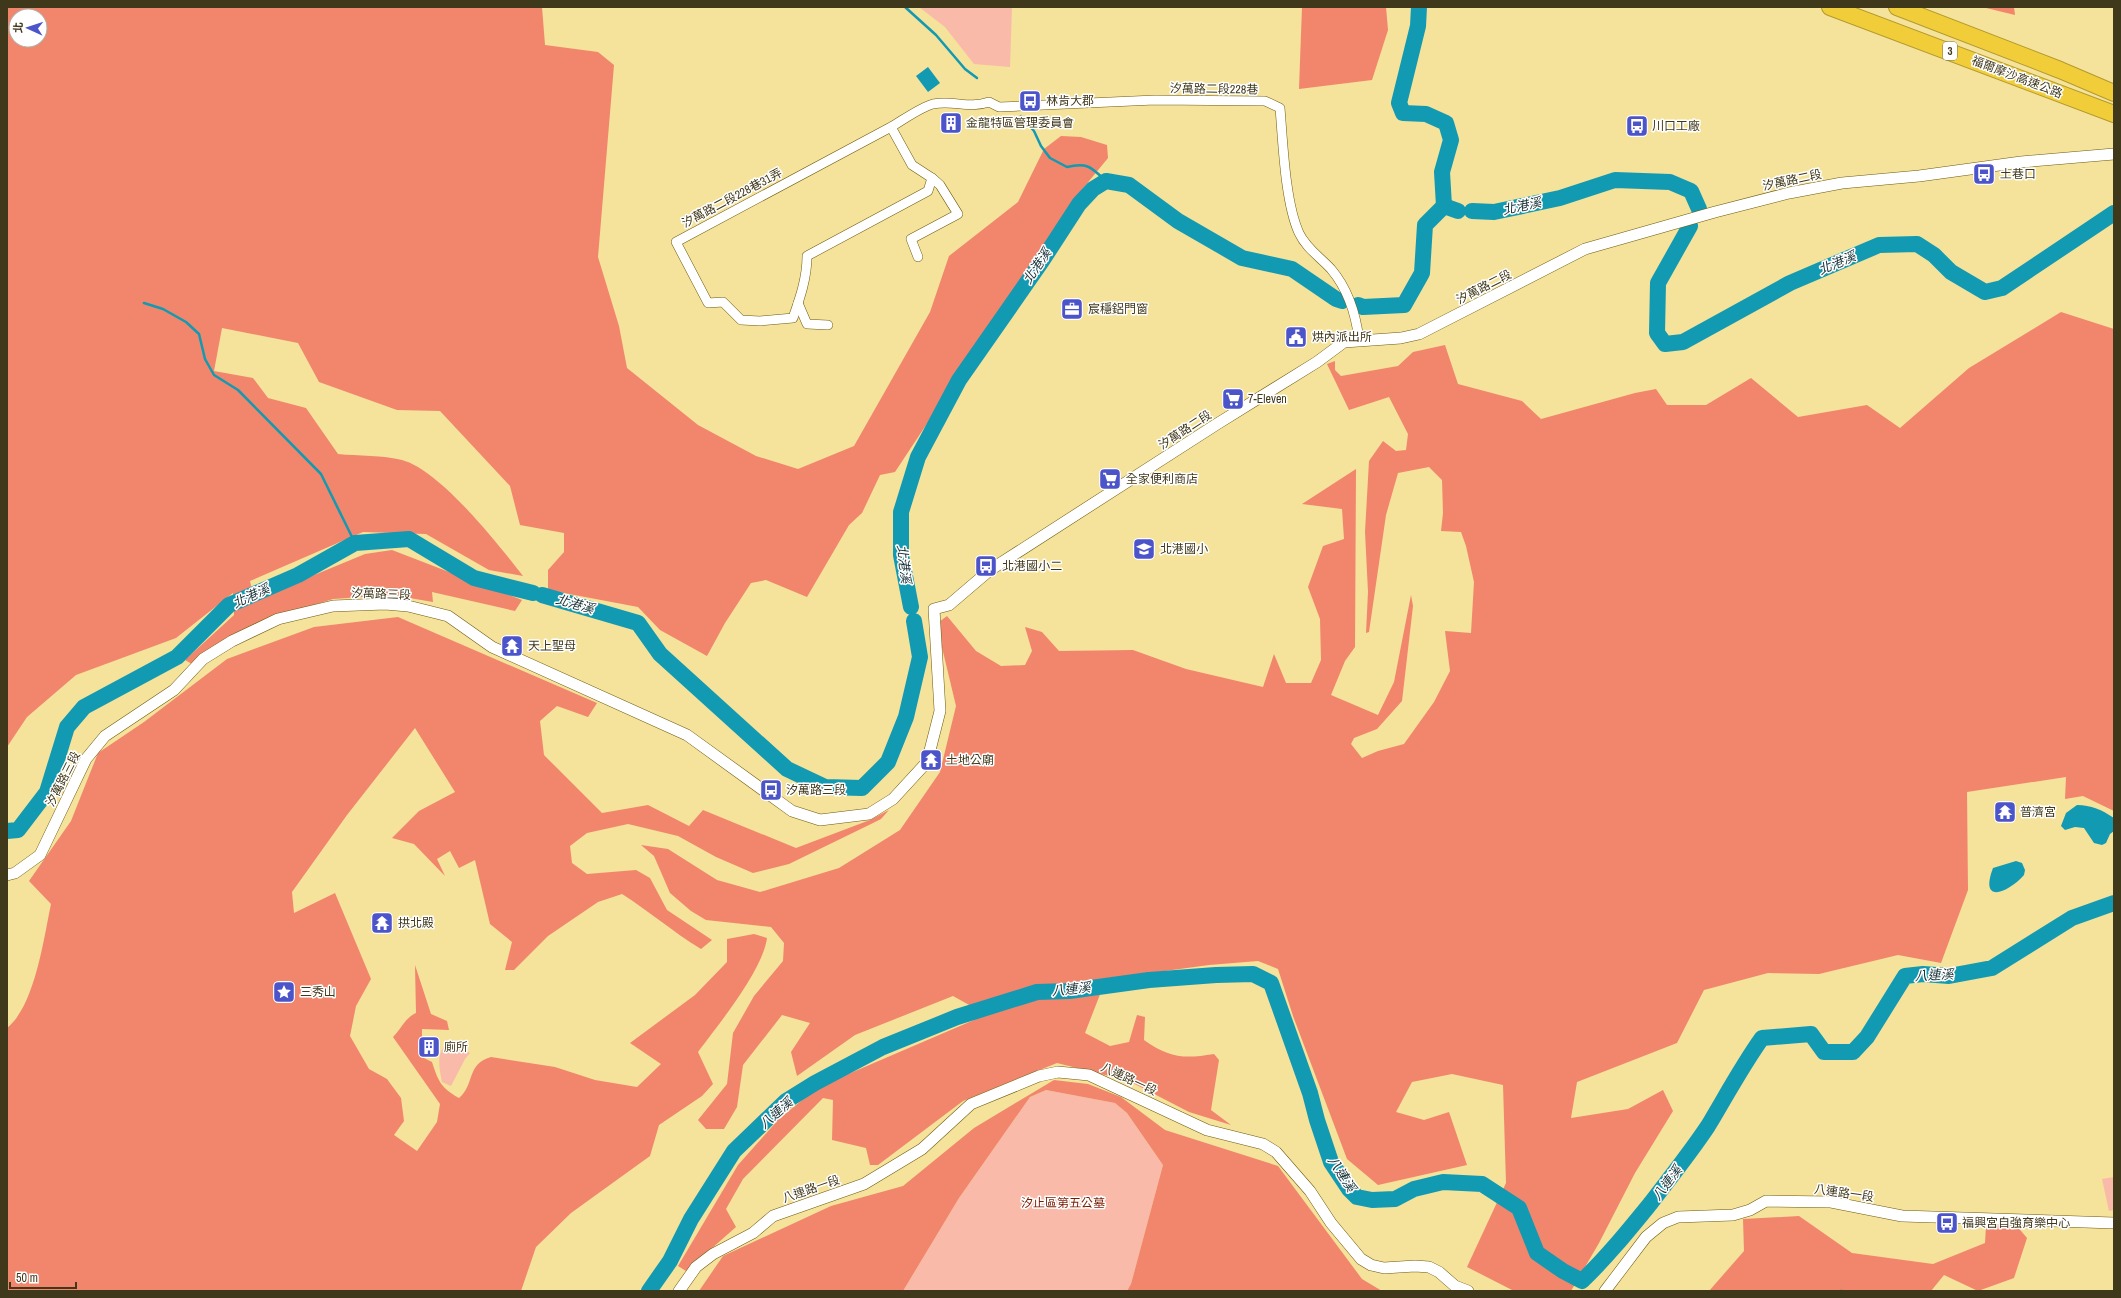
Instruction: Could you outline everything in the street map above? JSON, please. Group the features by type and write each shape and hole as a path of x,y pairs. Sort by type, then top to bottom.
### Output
{"highway":[{"name":"福爾摩沙高速公路","path":"1830,7 2114,114"},
{"name":"福爾摩沙高速公路","path":"1897,7 2114,93"}],"street":[{"name":"汐萬路二段228巷","path":"1014,106 1072,105 1155,100 1265,101 1280,108 1288,190 1299,233 1307,246 1332,270 1346,291 1356,321 1359,340"},
{"name":"汐萬路二段228巷31弄","path":"932,178 928,191 806,256 807,266 793,318 760,321 741,320 723,302 708,303 676,242 932,105 950,103 978,106 989,102 999,107 1014,106"},
{"path":"891,126 912,165 940,185 958,214 912,240 918,257"},
{"name":"汐萬路二段","path":"934,609 949,605 990,570 1217,424 1317,362 1344,342 1401,338 1419,334 1585,249 1715,212 1789,193 1842,183 1919,176 2021,162 2114,154"},
{"path":"798,303 807,324 828,325"},
{"name":"汐萬路三段","path":"7,875 15,873 40,855 86,759 105,736 174,690 203,659 232,641 278,619 333,606 386,604 408,606 448,616 492,647 686,735 792,811 820,820 869,814 893,799 927,762 940,711 934,609"},
{"name":"八連路一段","path":"680,1291 696,1267 713,1254 753,1233 773,1216 864,1184 922,1149 971,1104 1039,1076 1058,1072 1089,1075 1207,1130 1263,1144 1276,1152 1310,1191 1331,1223 1360,1259 1371,1265 1384,1268 1429,1267 1439,1272 1456,1286 1468,1291"},
{"name":"八連路一段","path":"1605,1291 1646,1237 1663,1223 1678,1217 1733,1216 1750,1210 1766,1201 1831,1202 1902,1216 2114,1223"}],"green space":[{"path":"919,7 1012,7 1010,67 974,64 945,27"},
{"path":"452,1040 470,1053 465,1059 451,1086 442,1082 439,1064 443,1048"},
{"name":"汐止區第五公墓","path":"1046,1090 1115,1103 1127,1113 1163,1165 1131,1284 1127,1291 903,1291 959,1198 1030,1097"},
{"path":"2114,1177 2114,1210 2109,1211 2102,1179"}],"shaded area":[{"path":"7,7 542,7 545,45 598,52 614,65 598,257 619,326 627,368 698,425 756,456 798,469 854,446 930,312 949,256 1018,202 1044,149 1061,136 1081,137 1107,145 1108,158 1080,192 895,472 880,475 862,513 849,525 807,597 766,580 751,583 725,623 707,656 660,630 638,607 548,590 548,570 564,552 564,533 520,525 510,486 440,411 397,410 319,382 298,343 222,328 214,371 253,378 268,398 306,408 338,454 395,458 417,467 433,478 467,510 484,528 523,576 489,570 426,534 363,532 250,581 254,600 365,554 392,550 522,600 515,611 432,592 433,602 392,595 333,599 259,622 192,664 185,660 234,615 233,593 176,638 76,675 27,717 7,747"},
{"path":"1302,7 1386,7 1388,30 1372,80 1299,89"},
{"path":"1982,7 2014,7 2015,15"},
{"path":"2061,312 2114,329 2114,811 2083,796 2065,799 2066,777 1967,792 1968,890 1941,963 1898,955 1819,974 1768,973 1704,990 1677,1043 1577,1082 1571,1118 1628,1109 1663,1090 1673,1111 1635,1173 1599,1243 1571,1291 1514,1291 1467,1267 1506,1183 1503,1085 1452,1074 1412,1082 1396,1112 1424,1120 1449,1112 1467,1165 1378,1185 1347,1159 1293,1016 1278,969 1258,961 1209,965 1106,979 1085,1033 1110,1046 1129,1042 1137,1015 1145,1017 1144,1040 1153,1046 1169,1054 1177,1056 1185,1057 1214,1054 1219,1060 1211,1110 1231,1125 1189,1112 1129,1081 1057,1063 963,1101 878,1165 870,1165 866,1148 832,1140 833,1100 823,1098 743,1179 726,1209 736,1227 686,1271 678,1266 738,1165 779,1119 818,1087 974,1020 971,1006 953,996 855,1035 797,1076 791,1052 810,1023 782,1015 743,1065 737,1107 724,1129 706,1129 698,1120 727,1084 733,1033 754,996 783,961 784,943 771,927 706,920 691,911 670,893 654,856 641,845 668,849 717,880 760,892 839,868 900,830 940,772 956,706 940,639 939,622 947,616 976,651 1001,666 1025,665 1032,651 1025,627 1042,632 1059,651 1133,650 1186,669 1263,687 1274,654 1286,683 1311,683 1321,660 1320,619 1308,587 1323,546 1344,539 1342,509 1302,504 1356,469 1355,647 1345,661 1331,695 1378,715 1394,682 1411,595 1413,606 1402,701 1377,729 1354,738 1351,744 1362,758 1378,751 1404,744 1434,702 1450,671 1445,631 1471,633 1474,582 1466,546 1461,532 1441,531 1443,513 1442,480 1429,467 1398,473 1386,515 1369,632 1366,633 1368,592 1365,532 1369,461 1383,441 1396,451 1406,450 1408,434 1389,397 1349,410 1327,364 1335,361 1335,370 1341,376 1398,366 1413,352 1445,345 1458,384 1522,401 1541,419 1635,393 1656,389 1667,405 1706,405 1751,378 1798,417 1867,405 1900,428 1969,368"},
{"path":"398,617 597,703 588,717 557,706 540,721 544,755 602,813 648,805 689,826 703,810 796,848 870,820 889,810 881,819 789,864 753,873 716,857 678,836 628,824 587,833 570,846 572,863 587,874 636,870 650,878 667,910 712,940 701,949 622,894 598,902 548,936 514,970 505,970 512,942 490,924 475,860 459,868 450,851 437,859 445,876 414,844 392,838 419,811 455,792 415,728 347,815 292,892 294,913 335,893 371,979 356,1006 350,1036 369,1069 387,1079 401,1098 404,1121 394,1135 417,1151 437,1122 440,1104 393,1037 406,1020 416,1013 415,965 431,1014 447,1021 449,1030 422,1029 422,1057 432,1062 436,1074 444,1087 459,1098 464,1093 474,1070 483,1060 491,1057 555,1067 595,1080 637,1087 661,1064 630,1043 695,995 727,962 727,939 754,934 767,938 764,951 749,981 728,1013 698,1052 713,1084 702,1096 659,1125 650,1156 571,1213 536,1247 521,1291 7,1291 7,1028 17,1018 25,1004 31,988 37,970 51,904 29,881 71,821 98,753 144,722 227,659 314,627"},
{"path":"1054,1080 1088,1084 1121,1097 1165,1130 1278,1166 1362,1279 1382,1291 1127,1291 1131,1284 1163,1165 1127,1113 1115,1103 1046,1090 1030,1097 959,1198 903,1291 699,1291 723,1256 831,1206 903,1186 974,1128"},
{"path":"1799,1216 1852,1253 1933,1264 1985,1243 1986,1226 2016,1225 2027,1238 2014,1278 1978,1291 1944,1275 1931,1291 1709,1291 1744,1251 1743,1219"}],"water":[{"path":"928,67 940,83 928,92 916,76"},
{"path":"2077,805 2096,808 2114,818 2114,831 2110,834 2106,843 2102,845 2094,843 2084,828 2075,827 2065,830 2061,826 2066,813"},
{"path":"2016,861 2022,863 2025,870 2024,875 2010,887 1997,892 1992,891 1990,887 1990,880 1993,868"}],"waterway":[{"path":"905,7 936,35 965,69 977,78"},
{"path":"1419,7 1418,26 1399,103 1403,113 1426,114 1446,123 1451,140 1442,172 1444,206"},
{"path":"1021,116 1034,131 1041,146 1050,158 1067,167 1079,165 1088,167 1106,181"},
{"name":"北港溪","path":"1472,211 1494,212 1560,198 1615,180 1670,182 1691,191 1699,209"},
{"name":"北港溪","path":"911,607 901,555 901,512 918,457 959,380 1042,261 1079,204 1093,189 1106,181 1129,185 1178,221 1242,258 1292,269 1336,299 1342,301"},
{"name":"北港溪","path":"1358,305 1363,307 1404,305 1422,273 1425,225 1444,206 1458,211"},
{"name":"北港溪","path":"1690,226 1658,283 1657,333 1665,344 1683,342 1790,283 1879,245 1917,244 1934,255 1951,272 1985,292 2002,288 2114,213"},
{"path":"144,303 163,309 186,322 199,334 205,359 214,375 238,390 321,474 355,543"},
{"name":"北港溪","path":"7,831 18,830 47,792 67,727 84,707 177,657 229,605 298,575 355,543 409,539 474,578 533,593"},
{"name":"北港溪","path":"542,595 638,623 660,654 787,769 825,787 862,788 888,762 906,717 920,657 914,621"},
{"name":"八連溪","path":"649,1291 670,1261 691,1219 734,1151 786,1101 815,1083 883,1047 957,1017 1037,992 1069,991 1149,980 1253,974 1271,983 1310,1093 1331,1162 1349,1189 1357,1197 1372,1200 1395,1199 1414,1189 1443,1182 1482,1184 1519,1208 1537,1253 1563,1271 1582,1281 1625,1234 1687,1156 1708,1126 1762,1038 1811,1034 1824,1052 1853,1052 1867,1037 1905,976 1923,974 1949,976 1992,968 2072,918 2114,903"}],"place":[{"name":"林肯大郡","path":"1030,101"},
{"name":"金龍特區管理委員會","path":"951,123"},
{"name":"川口工廠","path":"1637,126"},
{"name":"土巷口","path":"1984,174"},
{"name":"宸穩鋁門窗","path":"1072,309"},
{"name":"烘內派出所","path":"1296,337"},
{"name":"7-Eleven","path":"1233,399"},
{"name":"全家便利商店","path":"1110,479"},
{"name":"北港國小","path":"1144,549"},
{"name":"北港國小二","path":"986,566"},
{"name":"天上聖母","path":"512,646"},
{"name":"土地公廟","path":"931,760"},
{"name":"汐萬路三段","path":"771,790"},
{"name":"普濟宮","path":"2005,812"},
{"name":"拱北殿","path":"382,923"},
{"name":"三秀山","path":"284,992"},
{"name":"廁所","path":"429,1047"},
{"name":"福興宮自強育樂中心","path":"1947,1223"}]}
